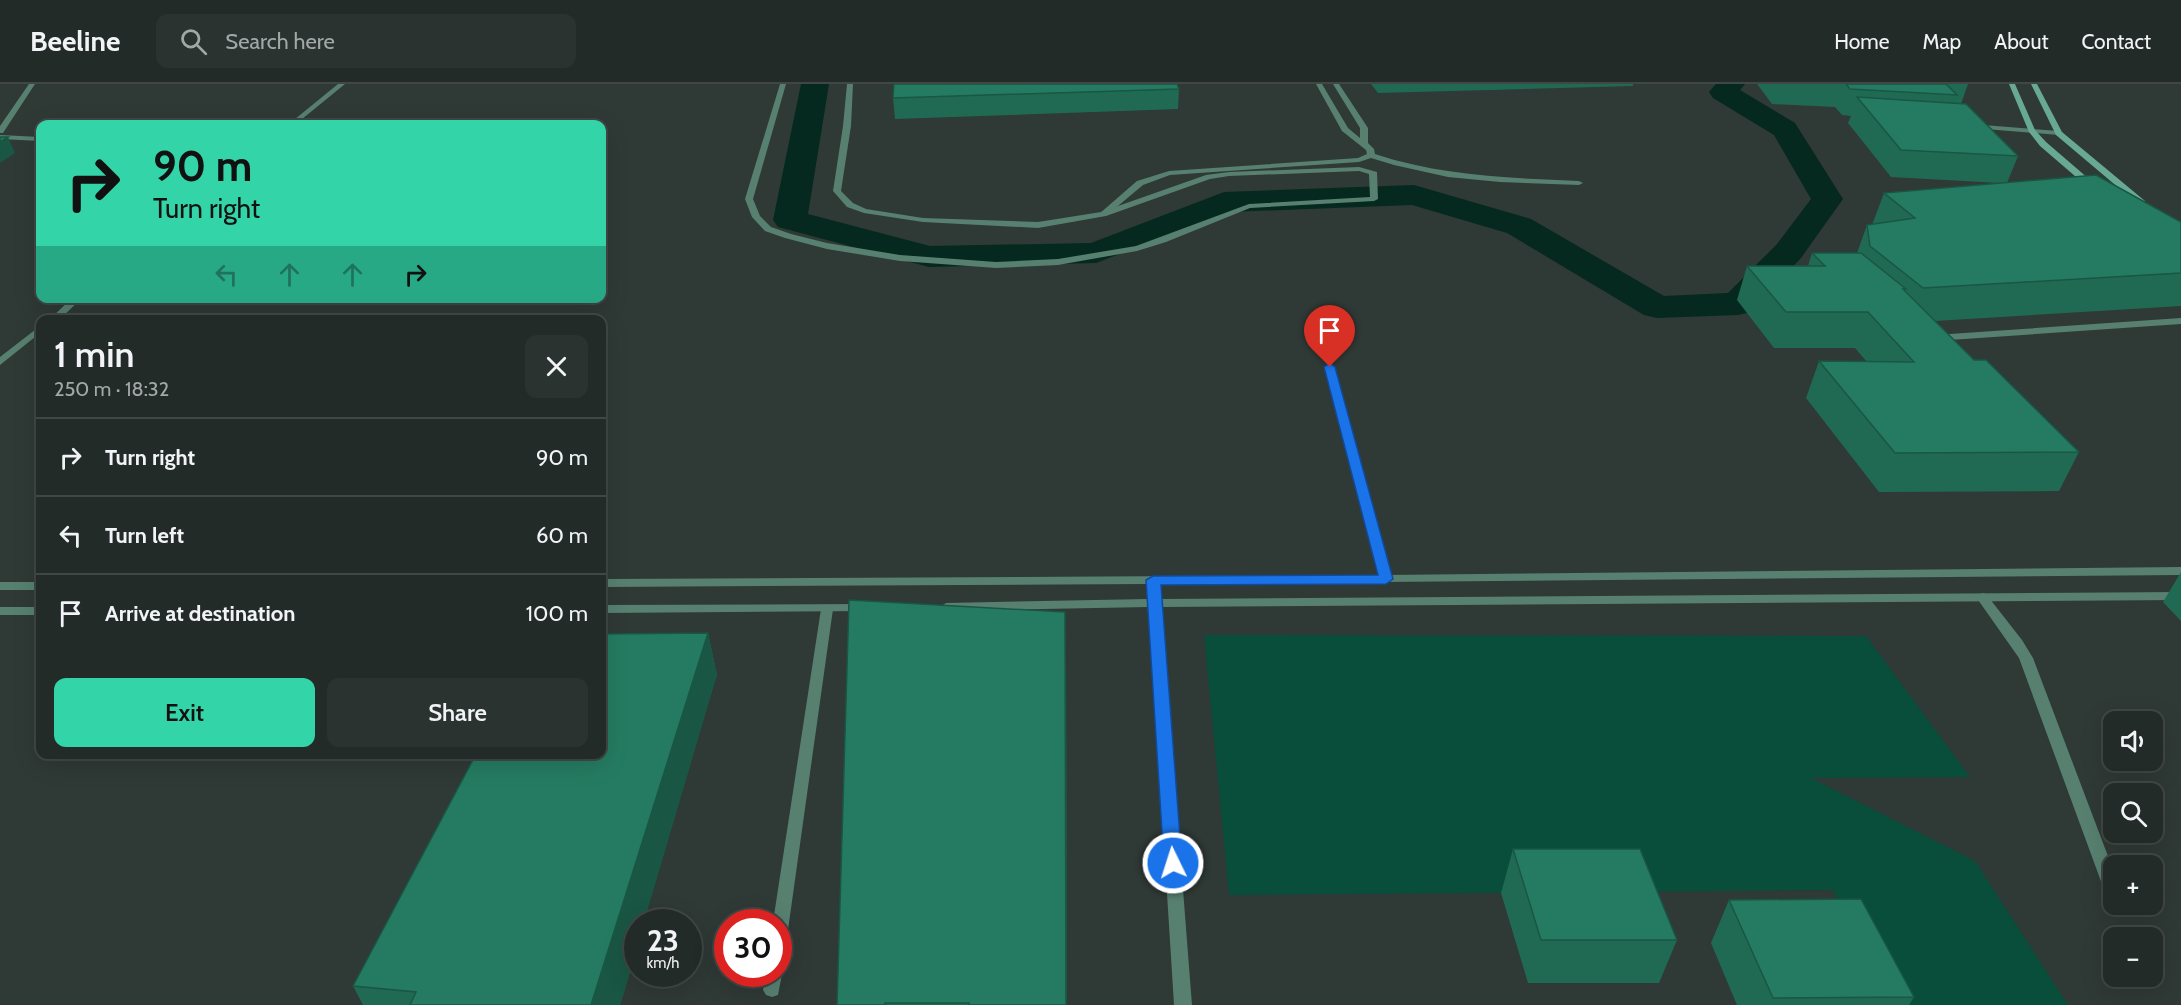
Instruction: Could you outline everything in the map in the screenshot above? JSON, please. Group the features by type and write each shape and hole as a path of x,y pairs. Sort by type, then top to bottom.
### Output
{"street":[{"path":"0,130 32,84"},
{"path":"297,120 342,84"},
{"path":"783,84 749,199 756,217 768,229 827,246 900,258 971,265 1058,262 1137,248 1249,206 1374,200 1373,172 1359,169 1229,174 1209,177 1103,214 1038,225 1015,226 923,220 864,211 850,205 837,191 847,126 850,84"},
{"path":"1319,84 1345,129 1370,149 1371,155"},
{"path":"1336,84 1364,128 1364,143"},
{"path":"2012,84 2032,130 2043,144 2100,193"},
{"path":"2034,84 2059,133 2137,200 2146,205"},
{"path":"1962,126 2059,133"},
{"path":"0,137 36,139"},
{"path":"0,142 14,138"},
{"path":"1103,214 1140,183 1169,172 1359,160 1371,155 1414,170 1456,176 1579,183"},
{"path":"2127,200 2137,200"},
{"path":"58,315 72,303"},
{"path":"1924,336 1934,339 2181,321"},
{"path":"0,362 36,332"},
{"path":"1330,367 1386,579"},
{"path":"606,583 1386,579 2181,571"},
{"path":"1153,580 1183,1005"},
{"path":"0,586 36,586"},
{"path":"932,607 1156,603 2181,596"},
{"path":"1982,597 2026,658 2103,865"},
{"path":"606,609 874,608"},
{"path":"783,909 827,609"},
{"path":"0,611 36,611"}],"green space":[{"path":"1204,635 1866,636 1970,777 1811,778 1975,861 2068,1005 1903,1005 1832,890 1229,895"}],"building":[{"path":"894,84 1177,84 1179,89 893,98"},
{"path":"1846,84 1946,84 1957,95 1850,89"},
{"path":"1857,97 1966,104 2018,156 1901,150"},
{"path":"2096,175 2181,222 2181,273 1923,288 1870,246 1867,225 1915,218 1884,193"},
{"path":"1812,253 1861,253 1906,289 1903,289 1974,360 1986,360 2079,452 1895,453 1819,361 1914,362 1868,312 1786,312 1747,266 1825,266"},
{"path":"849,600 1065,612 1066,1005 885,1003 885,1005 837,1005"},
{"path":"708,633 591,1005 410,1005 416,992 353,986 473,759 606,759 606,634"},
{"path":"1513,849 1640,849 1677,940 1541,940"},
{"path":"1861,899 1914,997 1773,998 1729,900"}],"waterway":[{"path":"815,84 790,220 929,257 1096,253 1224,202 1414,195 1519,226 1657,307 1738,304 1789,251 1827,199 1785,129 1723,92 1731,84"}],"route":[{"path":"1173,863 1153,580 1386,579 1330,367"}]}
